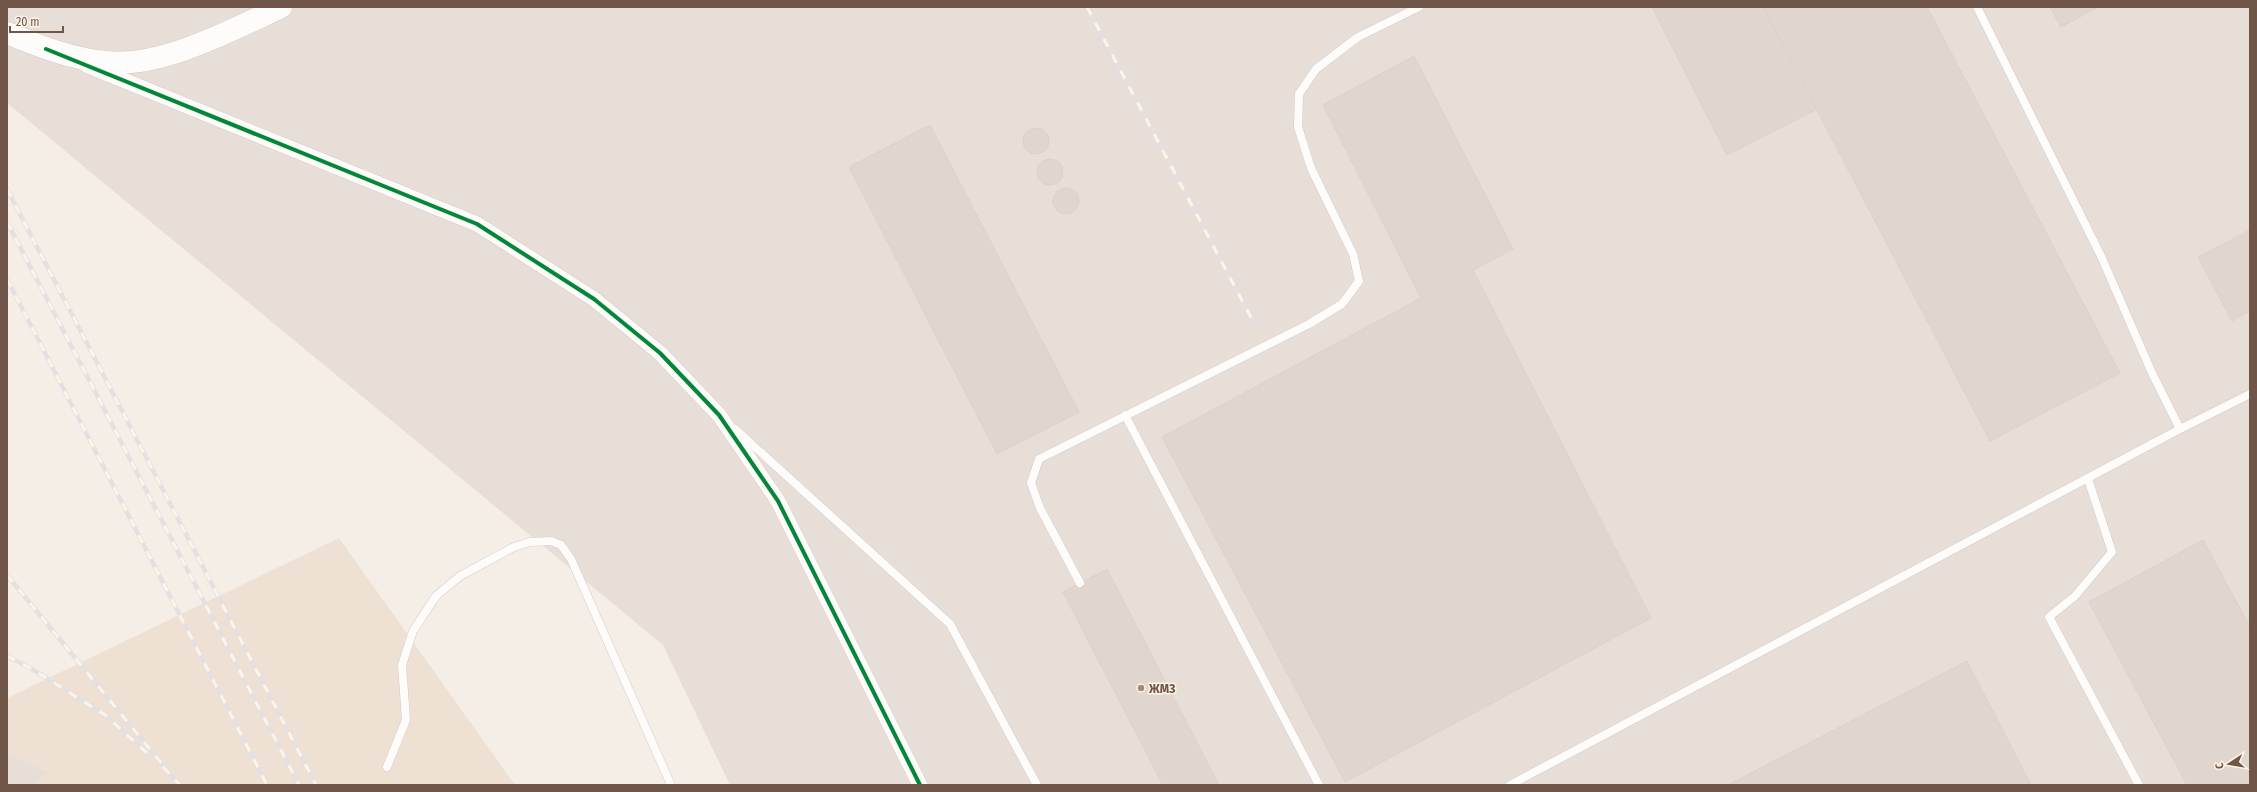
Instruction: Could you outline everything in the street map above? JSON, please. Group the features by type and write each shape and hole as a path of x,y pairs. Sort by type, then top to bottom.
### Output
{"main road":[{"path":"7,33 46,49 75,57 107,62 160,57 233,30 281,7"}],"street":[{"path":"46,49 477,224 594,299 660,353 719,415 778,501 920,785"}],"lane":[{"path":"1080,583 1040,508 1031,483 1039,459 1124,415 1310,324 1342,304 1359,281 1353,254 1311,168 1300,134 1298,127 1299,94 1316,69 1358,37 1419,7"},
{"path":"1977,7 2101,256 2152,373 2180,429"},
{"path":"1510,785 2180,429 2250,394"},
{"path":"719,415 950,624 1036,785"},
{"path":"1124,415 1318,785"},
{"path":"2088,479 2112,552 2075,596 2049,617 2138,785"},
{"path":"386,766 406,720 402,665 413,631 436,596 460,576 514,547 530,542 551,541 561,546 571,559 671,785"}],"shaded area":[{"path":"7,7 2250,7 2250,785 730,785 663,645 7,103"},
{"path":"339,538 515,785 7,785 7,698"},
{"path":"7,754 48,772 33,785 7,785"}],"building":[{"path":"1652,7 1763,7 1817,109 1727,155"},
{"path":"1763,7 1927,7 2120,373 1990,441"},
{"path":"2050,7 2098,7 2061,27"},
{"path":"1414,56 1513,249 1473,270 1651,618 1345,782 1162,437 1421,298 1323,105"},
{"path":"930,125 1079,412 997,454 849,167"},
{"path":"1036,128 1045,132 1049,141 1045,150 1036,154 1027,150 1023,141 1027,132"},
{"path":"1050,159 1060,162 1063,172 1060,182 1050,185 1040,182 1037,172 1040,162"},
{"path":"1066,188 1075,192 1079,201 1075,210 1066,214 1057,210 1053,201 1057,192"},
{"path":"2250,230 2250,311 2232,321 2198,257"},
{"path":"2203,540 2250,627 2250,785 2187,785 2089,602"},
{"name":"ЖМЗ","path":"1107,569 1219,785 1163,785 1063,592"},
{"path":"1967,661 2031,785 1728,785"}],"railway":[{"path":"1087,7 1255,325"},
{"path":"7,189 316,785"},
{"path":"7,222 299,785"},
{"path":"7,279 267,785"},
{"path":"7,575 167,770"},
{"path":"7,656 32,669 105,715 147,753"},
{"path":"163,767 180,785"}],"cycle path":[{"path":"46,49 477,224 594,299 660,353 719,415 778,501 920,785"}],"place":[{"name":"ЖМЗ","path":"1141,688"}]}
